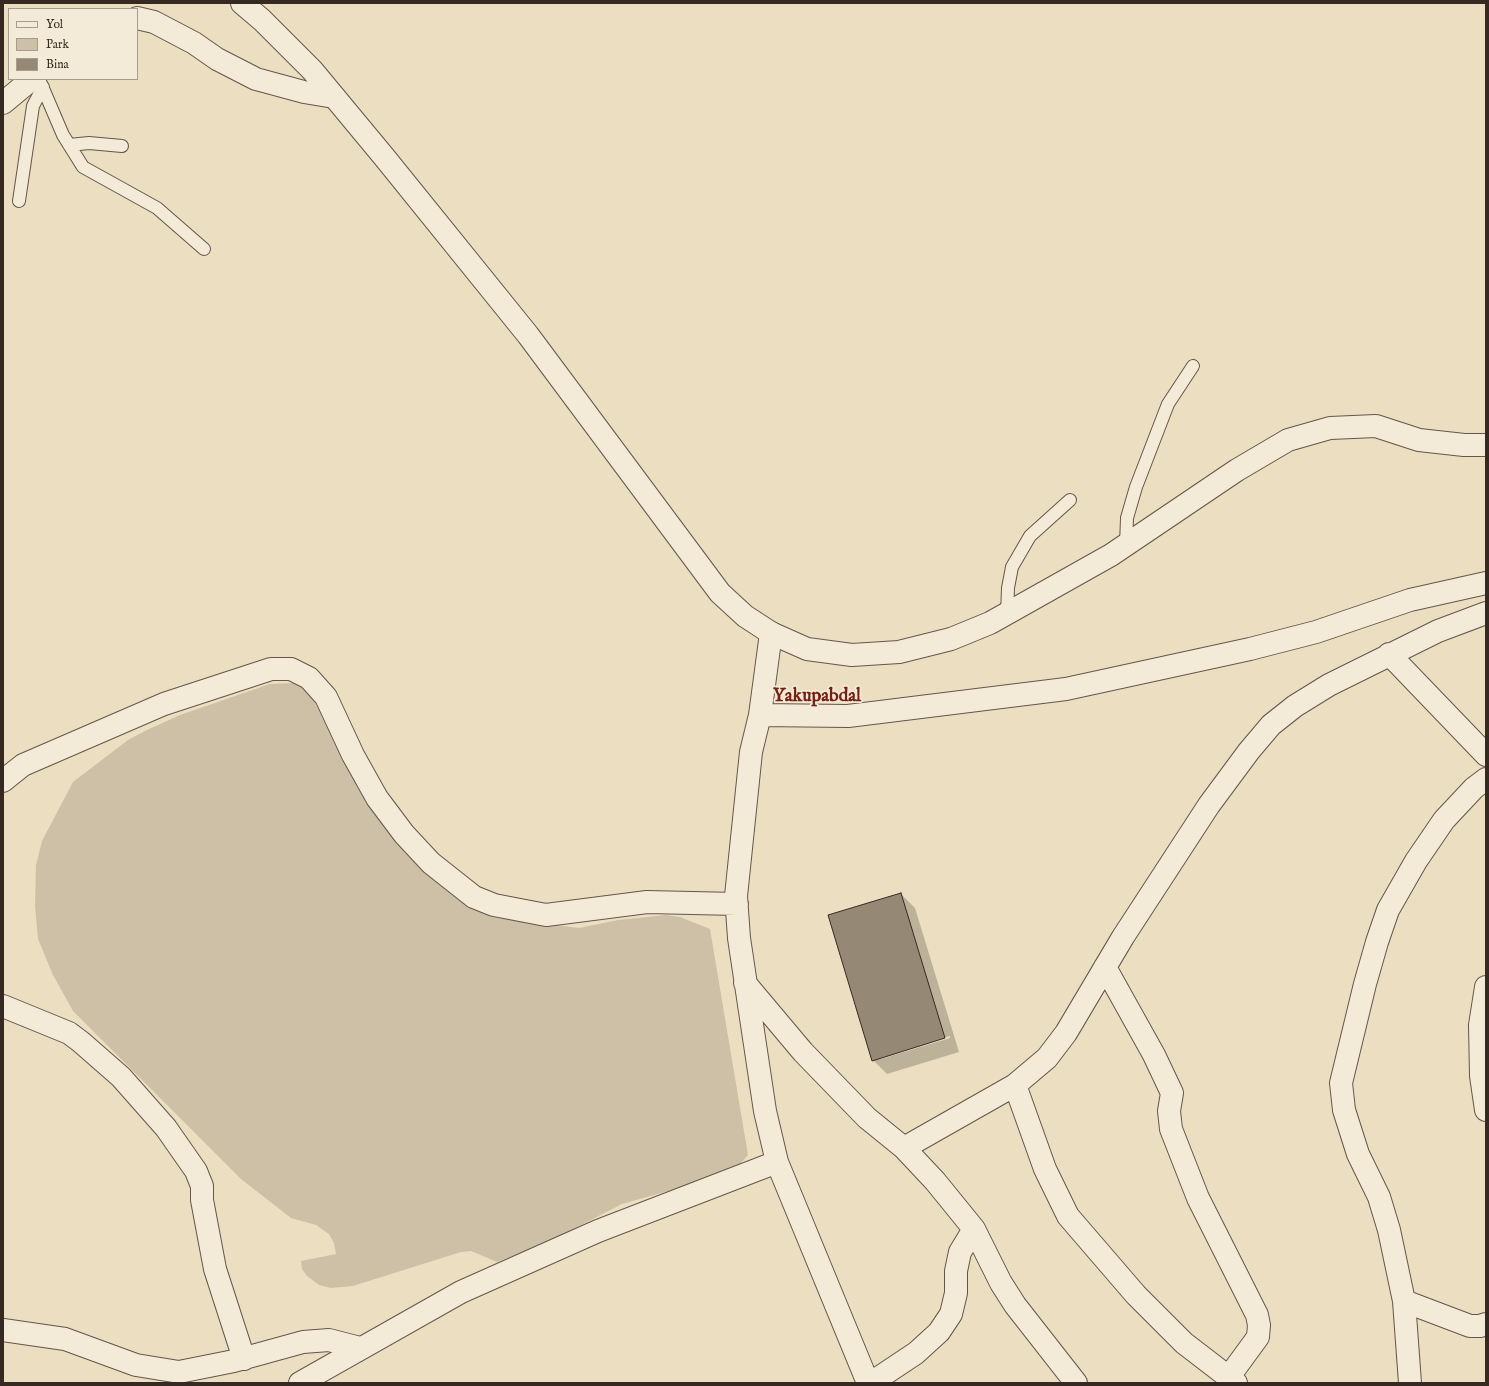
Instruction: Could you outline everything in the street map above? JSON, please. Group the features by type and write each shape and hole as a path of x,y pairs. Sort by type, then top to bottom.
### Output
{"street":[{"path":"242,3 262,20 312,70 528,335 720,593 745,616 771,633 807,649 852,655 899,652 951,639 1007,614 1126,545 1237,470 1288,440 1330,428 1376,426 1419,440 1464,445 1486,445"},
{"path":"138,18 154,22 194,43 217,59 256,79 304,92 334,97"},
{"path":"3,103 38,82"},
{"path":"760,715 848,716 1066,689 1250,649 1316,632 1410,600 1486,583"},
{"path":"904,1148 1015,1084 1037,1067 1056,1048 1105,967 1209,804 1249,751 1271,725 1295,706 1330,685 1389,654 1438,631 1486,613"},
{"path":"771,633 760,715 751,752 737,904 738,938 765,1111 777,1162 869,1383 916,1353 939,1332 951,1314 956,1293 956,1271 960,1252 974,1229"},
{"path":"1389,654 1486,755"},
{"path":"3,782 23,766 164,704 271,669 291,670 309,678 326,697 353,755 370,786 404,834 431,863 474,897 494,905 546,915 647,902 737,904"},
{"path":"1410,1383 1404,1301 1389,1230 1384,1211 1358,1154 1346,1118 1341,1096 1341,1083 1365,984 1388,910 1416,861 1444,820 1474,788 1486,779"},
{"path":"1015,1084 1045,1168 1068,1216 1136,1295 1184,1343 1232,1380 1258,1337 1259,1325 1257,1315 1198,1198 1171,1129 1169,1111 1172,1093 1154,1055 1105,967"},
{"path":"745,983 803,1052 866,1118 904,1148 935,1181 974,1229 1001,1283 1015,1305 1076,1383"},
{"path":"1486,987 1480,1025 1481,1076 1486,1110"},
{"path":"3,1006 69,1033 81,1042 120,1077 166,1128 196,1171 202,1186 202,1200 215,1269 244,1358"},
{"path":"300,1383 460,1292 529,1260 668,1203 777,1162"},
{"path":"1404,1301 1470,1326 1480,1326 1486,1324"},
{"path":"3,1330 65,1339 136,1365 179,1372 244,1358 303,1342 328,1340 360,1348"}],"lane":[{"path":"38,82 62,135 83,167 157,208 204,249"},
{"path":"19,201 38,82"},
{"path":"69,145 89,143 122,146"},
{"path":"1126,545 1127,518 1136,487 1168,404 1193,366"},
{"path":"1007,614 1008,588 1012,568 1030,536 1070,500"}],"green space":[{"path":"293,683 303,688 314,701 357,783 424,867 450,893 469,906 493,917 579,928 618,920 666,915 680,917 710,929 748,1155 741,1163 724,1173 693,1184 622,1204 546,1243 497,1262 471,1251 461,1252 353,1286 331,1288 319,1285 307,1276 302,1269 301,1261 336,1254 334,1243 329,1234 316,1225 291,1218 241,1179 73,1011 53,975 38,939 35,906 36,865 42,841 73,782 128,740 180,715 270,684"}],"building":[{"path":"901,893 945,1038 872,1061 828,915"}],"district":[{"name":"Yakupabdal","path":"817,697"}]}
